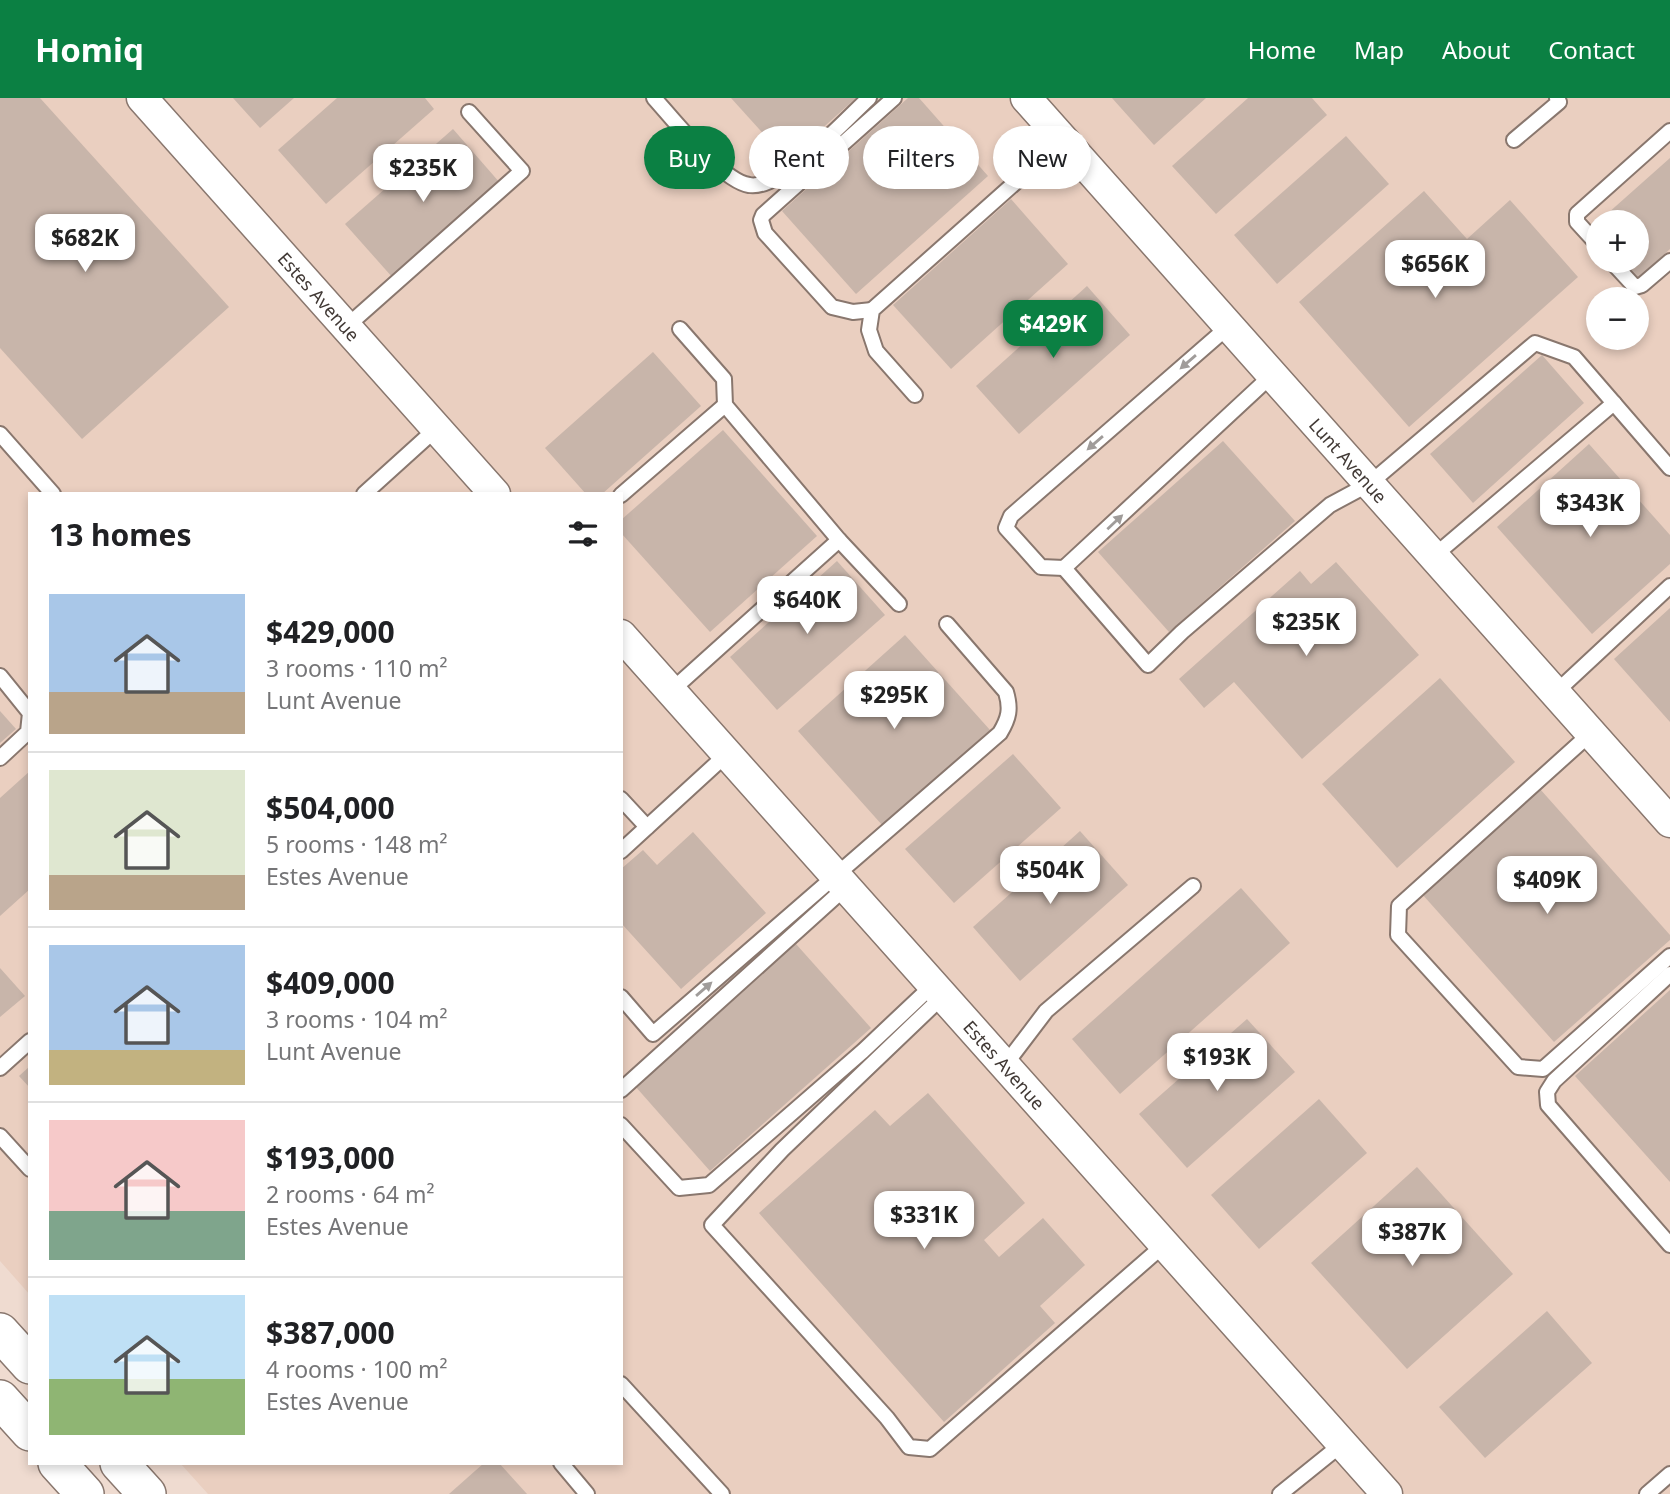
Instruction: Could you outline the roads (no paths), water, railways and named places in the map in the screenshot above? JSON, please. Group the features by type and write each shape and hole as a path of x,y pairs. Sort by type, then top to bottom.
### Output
{"street":[{"name":"Lunt Avenue","path":"1026,98 1051,126"},
{"name":"Estes Avenue","path":"149,100 493,492"},
{"name":"Lunt Avenue","path":"1091,171 1670,822"},
{"name":"Estes Avenue","path":"623,637 1387,1494"},
{"path":"0,1332 28,1363"},
{"path":"0,1399 28,1430"},
{"path":"60,1465 85,1494"}],"lane":[{"path":"654,98 723,172 747,186 764,185 788,173 869,98"},
{"path":"894,98 763,215 761,220 765,233 832,307 853,312 872,310 1007,189"},
{"path":"1514,140 1559,102 1557,98"},
{"path":"346,327 522,171 469,111"},
{"path":"1586,232 1577,222 1577,214 1670,131"},
{"path":"1623,273 1635,287 1642,285 1670,261"},
{"path":"872,310 869,330 876,351 915,394"},
{"path":"1229,326 1011,516 1006,528 1041,567 1064,568 1272,376"},
{"path":"680,328 724,379 725,405 839,540 899,604"},
{"path":"1064,568 1148,664 1330,505 1369,484 1535,343 1574,357 1670,468"},
{"path":"1434,556 1614,403"},
{"path":"623,493 725,405"},
{"path":"366,492 437,428"},
{"path":"0,434 51,492"},
{"path":"671,691 839,540"},
{"path":"1555,693 1670,586"},
{"path":"623,1088 840,881 873,845 1000,733 1008,720 1010,705 1006,692 947,624"},
{"path":"0,676 28,711"},
{"path":"0,758 28,732"},
{"path":"1591,733 1399,906 1398,935 1518,1067 1543,1069 1670,956"},
{"path":"623,849 727,754"},
{"path":"623,801 647,827"},
{"path":"623,999 653,1034 840,881"},
{"path":"1005,1065 1046,1011 1193,886"},
{"path":"1670,974 1554,1081 1547,1092 1548,1105 1670,1245"},
{"path":"623,1127 679,1188 709,1185 863,1051 938,991"},
{"path":"938,991 712,1224 887,1418 909,1447 930,1449 1165,1244"},
{"path":"0,1068 28,1043"},
{"path":"0,1136 28,1167"},
{"path":"623,1386 722,1494"},
{"path":"1280,1494 1342,1444"},
{"path":"563,1465 587,1494"},
{"path":"1647,1494 1670,1474"}]}
